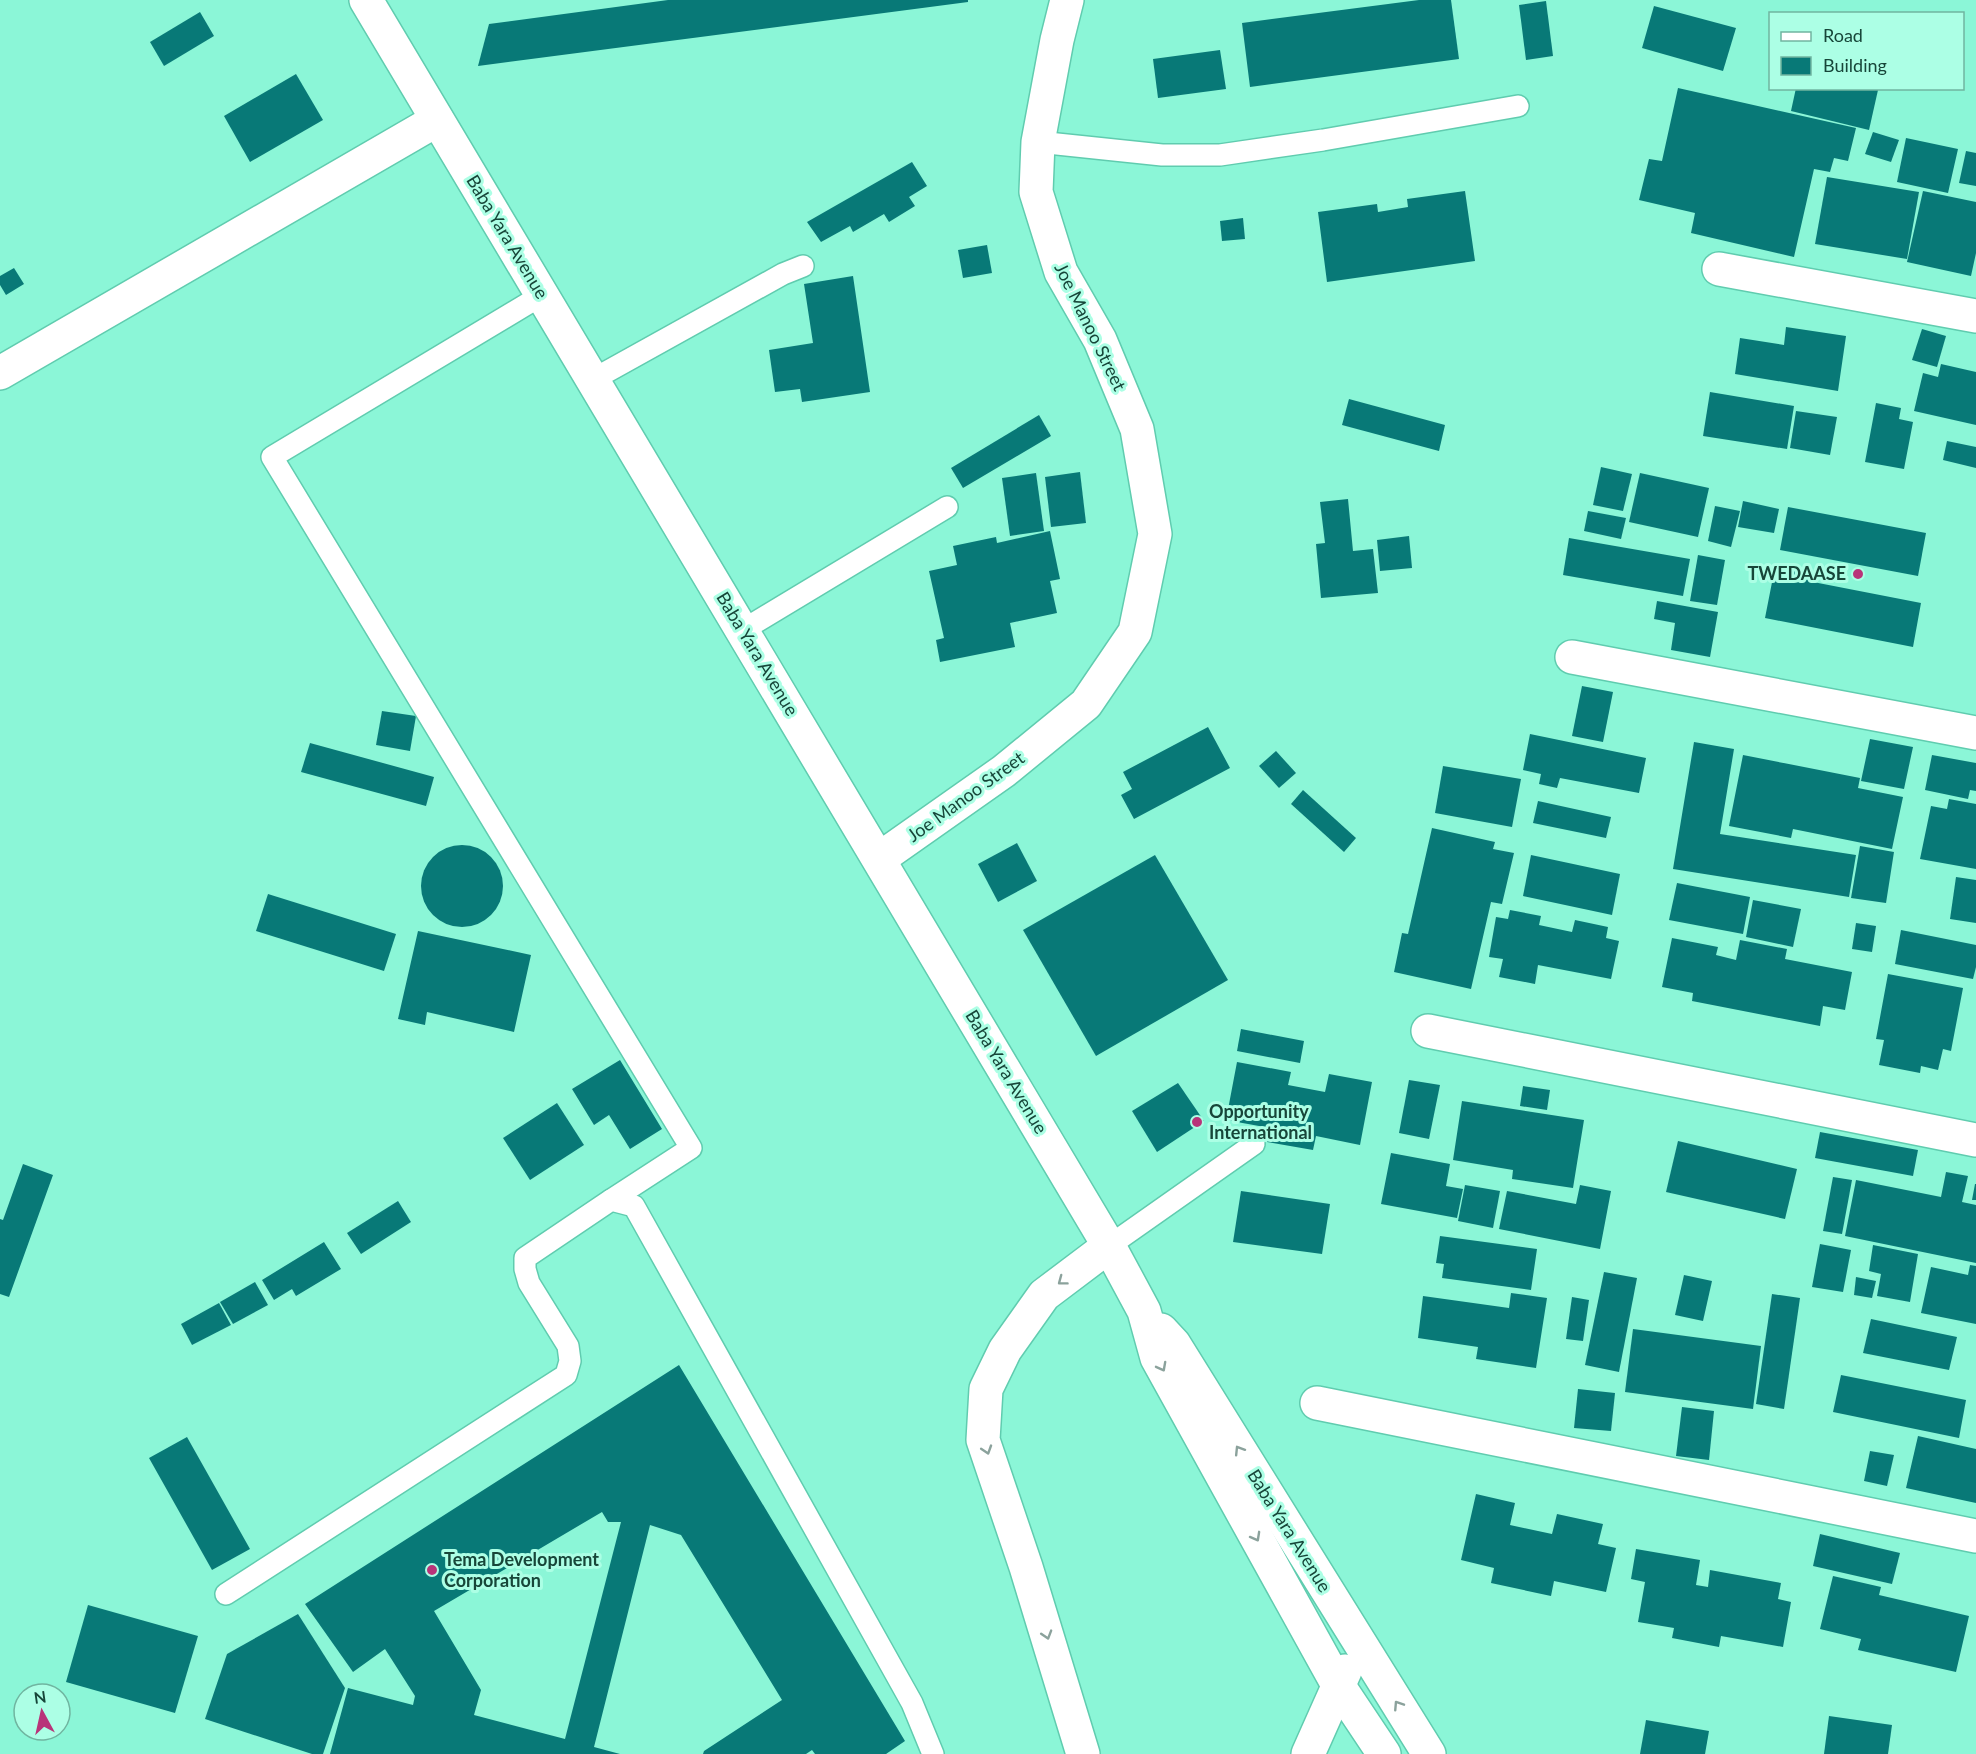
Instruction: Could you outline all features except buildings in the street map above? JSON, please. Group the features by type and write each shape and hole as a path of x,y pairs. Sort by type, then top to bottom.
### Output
{"street":[{"name":"Baba Yara Avenue","path":"366,0 1109,1246 1144,1311 1157,1358 1338,1685 1384,1754"},
{"name":"Joe Manoo Street","path":"879,860 1004,771 1086,705 1135,632 1155,534 1137,429 1100,340 1061,272 1036,192 1038,142 1067,0"},
{"path":"0,373 437,120"},
{"path":"1719,269 1976,316"},
{"path":"1572,657 1976,733"},
{"path":"1428,1031 1976,1140"},
{"path":"1083,1754 1026,1567 983,1440 986,1389 1005,1350 1044,1295 1109,1246"},
{"name":"Baba Yara Avenue","path":"1144,1311 1174,1344 1359,1644 1430,1754"},
{"path":"1317,1402 1976,1536"},
{"path":"1308,1754 1338,1685 1359,1644"}],"lane":[{"path":"1038,142 1162,154 1220,155 1323,140 1518,106"},
{"path":"592,380 783,274 802,266"},
{"path":"226,1594 566,1375 570,1361 568,1346 529,1283 525,1258 691,1148 272,457 542,295"},
{"path":"742,630 947,507"},
{"path":"1109,1246 1254,1144"},
{"path":"611,1200 634,1206 912,1703 933,1754"}],"place":[{"name":"TWEDAASE","path":"1858,574"},
{"name":"Opportunity International","path":"1197,1122"},
{"name":"Tema Development Corporation","path":"432,1570"}]}
